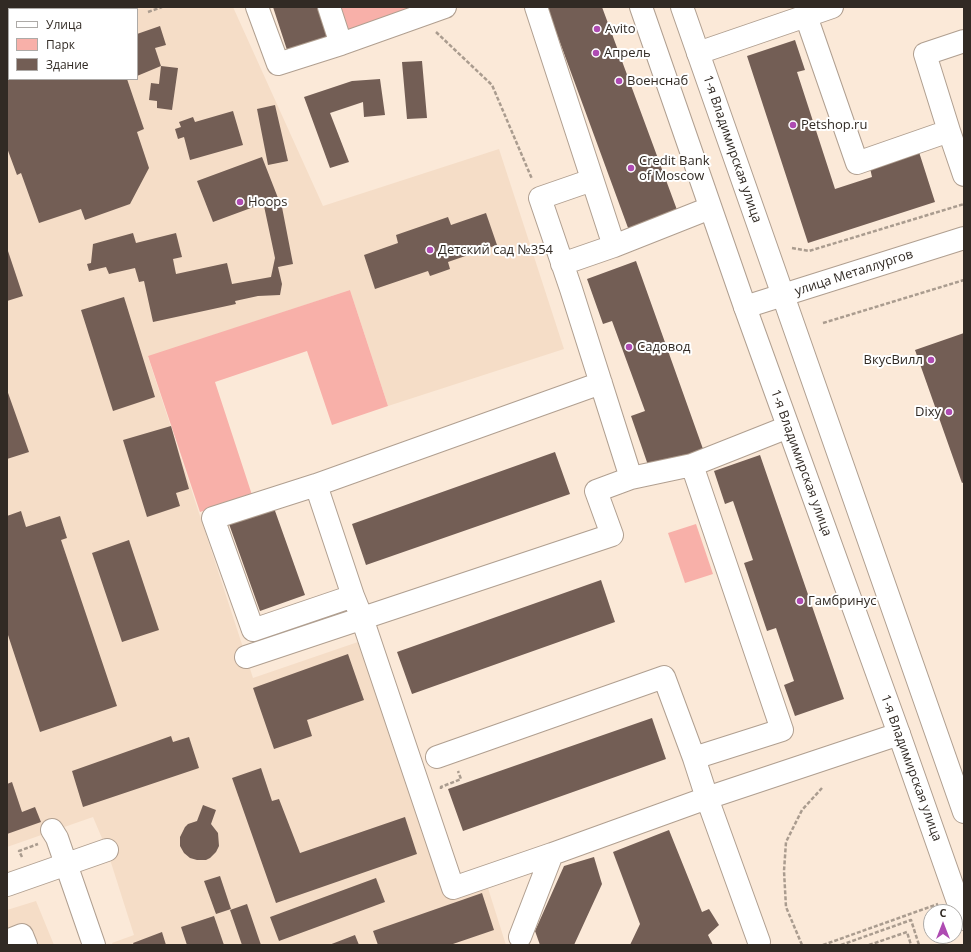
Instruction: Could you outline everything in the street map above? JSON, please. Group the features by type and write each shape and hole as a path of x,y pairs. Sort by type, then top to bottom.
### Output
{"main road":[{"path":"257,7 278,64 341,44 445,7"},
{"path":"329,7 341,44"},
{"path":"536,7 614,246"},
{"name":"1-я Владимирская улица","path":"641,7 744,307 899,734 964,919"},
{"name":"1-я Владимирская улица","path":"682,7 964,812"},
{"path":"698,53 832,7"},
{"path":"806,16 857,163 949,131"},
{"path":"964,41 925,54 964,175"},
{"path":"592,180 540,198 631,478"},
{"path":"562,264 614,246 710,208"},
{"name":"улица Металлургов","path":"744,307 964,238"},
{"path":"353,596 253,630 213,518 316,485 601,383"},
{"path":"246,657 612,535 596,491 631,478 692,465 788,427"},
{"path":"692,465 782,730 694,758"},
{"path":"316,485 453,888 552,854 601,842 707,798 899,734"},
{"path":"444,754 664,677 759,942"},
{"path":"52,830 57,838 94,945"},
{"path":"7,885 107,850"},
{"path":"520,938 552,854"},
{"path":"7,941 22,935 26,945"}],"path":[{"path":"148,12 162,7"},
{"path":"420,16 492,85 540,198"},
{"path":"792,248 809,251 964,204"},
{"path":"823,323 964,280"},
{"path":"428,815 441,787 461,779 444,754"},
{"path":"802,945 786,907 784,871 786,842 802,810 822,788"},
{"path":"823,945 923,909"},
{"path":"840,945 911,920 919,945"},
{"path":"869,945 907,932 911,945"}],"shaded area":[{"path":"7,7 233,7 323,206 499,149 564,349 388,406 350,290 148,357 253,678 358,642 447,898 487,885 506,945 113,945 112,943 134,935 107,850 93,817 7,847"},
{"path":"36,901 54,945 7,945 7,910"}],"green space":[{"path":"339,7 416,7 348,32"},
{"path":"350,290 388,406 332,425 307,351 215,382 252,495 200,512 148,356"},
{"path":"696,524 713,574 685,583 668,533"}],"building":[{"path":"101,7 123,7 123,8 98,8"},
{"path":"273,7 321,7 331,38 288,53"},
{"path":"547,7 602,7 680,218 631,236"},
{"path":"160,26 166,45 155,48 161,66 138,76 138,34"},
{"path":"795,40 805,70 797,72 835,189 872,177 870,168 919,152 935,202 808,243 747,56"},
{"path":"422,61 427,118 407,119 402,62"},
{"path":"161,66 178,68 172,110 157,108 157,101 149,100 151,83 159,84"},
{"path":"7,72 8,80 127,80 144,129 137,132 149,168 130,204 85,220 81,209 39,223 21,173 17,175 7,148"},
{"path":"380,79 385,115 364,117 363,102 330,113 349,162 330,168 304,97 352,81"},
{"path":"275,105 288,161 268,165 257,109"},
{"path":"233,111 243,145 190,160 184,137 178,139 175,129 181,127 179,122 193,117 195,122"},
{"path":"262,157 278,198 213,222 197,181"},
{"path":"281,202 293,264 278,267 282,284 280,295 258,296 235,301 236,304 153,322 144,281 139,282 135,268 109,274 106,267 89,271 87,264 91,263 93,244 133,233 136,243 176,233 182,257 173,259 176,274 227,263 232,284 271,277 275,258 264,206"},
{"name":"Детский сад №354","path":"486,213 497,245 448,262 450,269 430,276 428,271 375,289 364,255 398,243 396,235 448,217 451,225"},
{"path":"7,248 23,296 7,301"},
{"path":"636,261 703,449 649,468 631,416 645,411 612,321 603,324 587,279"},
{"path":"124,297 155,397 113,411 81,310"},
{"path":"964,333 964,482 962,483 915,350"},
{"path":"7,390 29,452 7,459"},
{"path":"171,426 189,489 176,493 180,506 147,517 123,440"},
{"path":"555,452 570,494 366,565 352,524"},
{"path":"760,455 844,699 795,716 784,685 794,681 776,628 767,631 744,563 753,560 733,501 725,504 714,471"},
{"path":"274,508 305,595 260,611 229,524"},
{"path":"21,511 26,527 60,516 67,538 61,540 117,706 40,732 7,632 7,516"},
{"path":"129,540 159,630 122,642 92,553"},
{"path":"601,580 615,622 412,694 397,652"},
{"path":"348,654 364,700 307,720 312,736 274,749 253,688"},
{"path":"652,718 666,759 463,831 448,789"},
{"path":"171,736 173,742 189,737 199,768 83,807 72,771"},
{"path":"261,768 272,801 279,799 300,853 405,817 417,854 276,903 232,778"},
{"path":"12,782 22,812 35,807 41,822 7,834 7,784"},
{"path":"203,805 216,810 211,824 218,833 219,846 210,858 206,860 197,860 190,858 184,853 180,846 180,837 188,824 197,821"},
{"path":"669,830 702,912 709,909 719,925 708,935 713,945 630,945 640,924 613,852"},
{"path":"594,857 602,884 574,945 540,945 535,931 564,866"},
{"path":"220,876 231,909 216,914 204,881"},
{"path":"376,878 385,902 279,941 270,917"},
{"path":"482,893 494,930 450,945 378,945 373,931"},
{"path":"247,904 261,945 242,945 230,910"},
{"path":"214,916 224,945 187,945 181,927"},
{"path":"162,932 166,945 134,945 133,943"},
{"path":"355,935 359,945 329,945"}],"place":[{"name":"Avito","path":"597,29"},
{"name":"Апрель","path":"596,53"},
{"name":"Военснаб","path":"619,81"},
{"name":"Petshop.ru","path":"793,125"},
{"name":"Credit Bank of Moscow","path":"631,168"},
{"name":"Hoops","path":"240,202"},
{"name":"Детский сад №354","path":"430,250"},
{"name":"Садовод","path":"629,347"},
{"name":"ВкусВилл","path":"931,360"},
{"name":"Dixy","path":"949,412"},
{"name":"Гамбринус","path":"800,601"}]}
